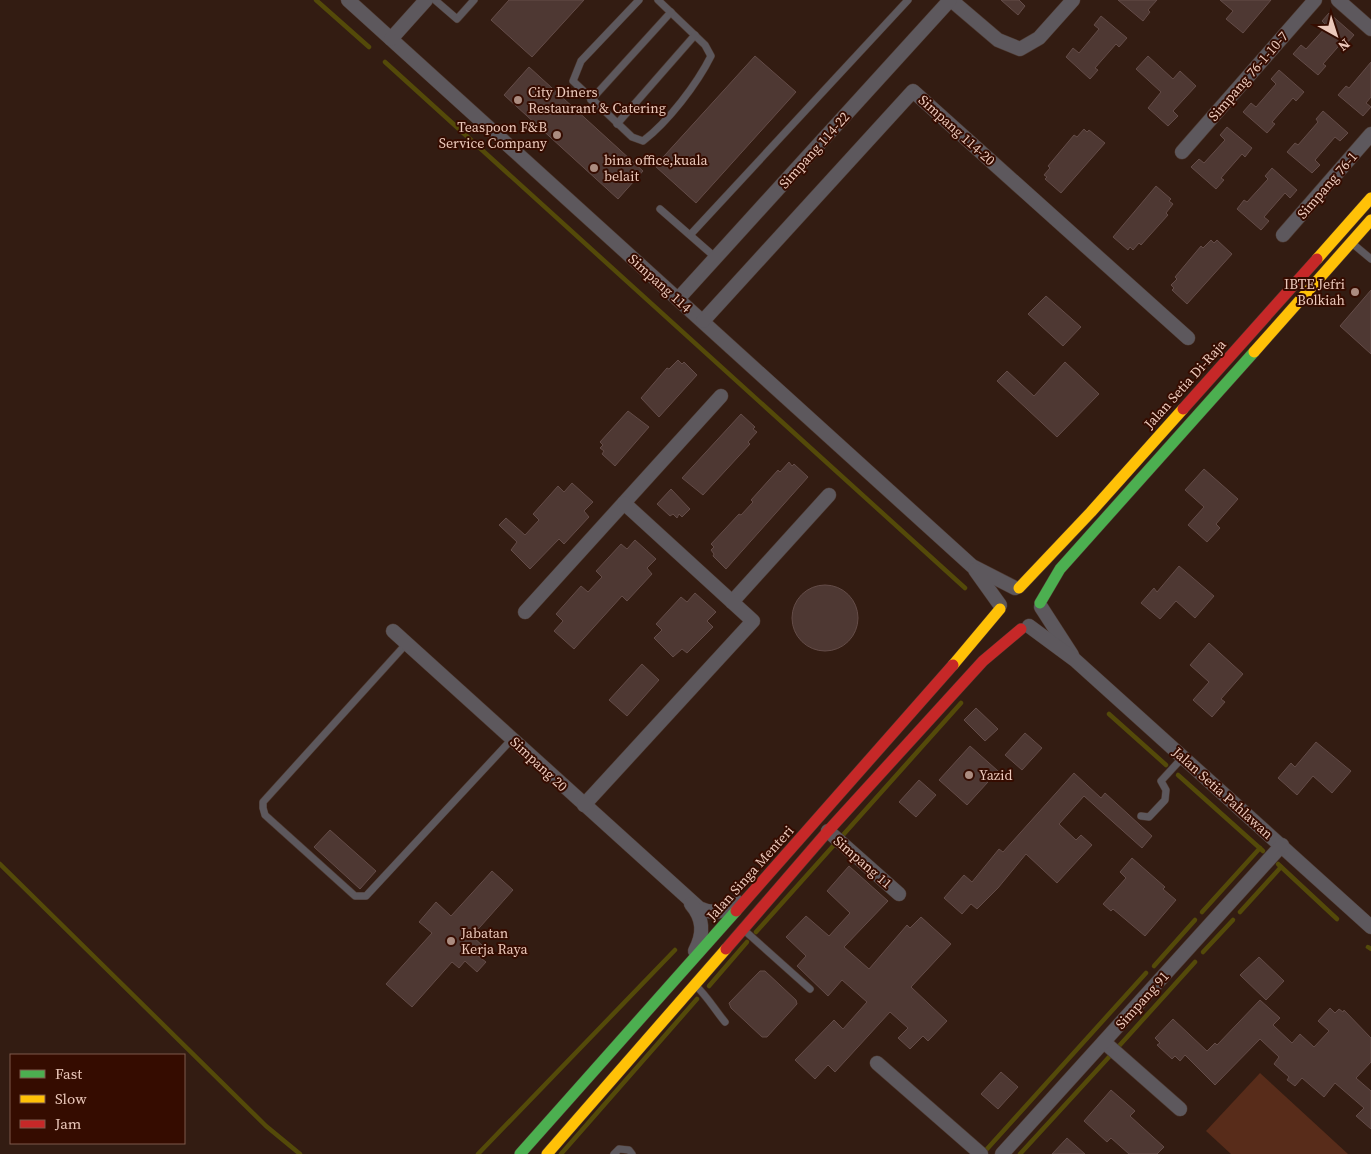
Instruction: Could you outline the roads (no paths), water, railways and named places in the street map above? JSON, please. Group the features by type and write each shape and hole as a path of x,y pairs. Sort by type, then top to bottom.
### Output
{"main road":[{"name":"Jalan Setia Di-Raja","path":"1017,588 1091,512 1371,198"},
{"path":"547,1154 742,928 983,661 1038,618 1040,605 1060,569 1371,220"},
{"path":"1025,628 1002,614 1005,594 1017,588 1032,592 1040,605"},
{"name":"Jalan Singa Menteri","path":"520,1154 969,647 1002,614"}],"street":[{"name":"Simpang 114","path":"348,0 972,566 1002,614"},
{"path":"392,39 426,0"},
{"path":"950,0 998,40 1020,49 1039,38 1073,0"},
{"name":"Simpang 114-22","path":"678,299 950,0"},
{"name":"Simpang 76-1-10-7","path":"1182,152 1315,0"},
{"path":"1338,0 1371,29"},
{"name":"Simpang 114-20","path":"703,321 913,91 1188,338"},
{"name":"Simpang 76-1","path":"1283,235 1371,134"},
{"path":"524,612 721,396"},
{"path":"732,602 829,495"},
{"path":"584,805 754,621 624,504"},
{"name":"Simpang 114","path":"972,566 1017,588"},
{"name":"Jalan Setia Pahlawan","path":"1040,605 1075,660"},
{"name":"Jalan Setia Pahlawan","path":"1025,628 1075,660 1371,926"},
{"name":"Simpang 20","path":"394,631 684,896"},
{"name":"Simpang 11","path":"828,831 899,894"},
{"name":"Simpang 91","path":"1002,1154 1282,845"},
{"path":"684,896 706,911 720,912 763,880"},
{"path":"684,896 699,916 702,925 699,943 686,967"},
{"path":"1104,1042 1180,1109"},
{"path":"878,1063 981,1154"}],"lane":[{"path":"434,0 457,19 474,0"},
{"path":"639,0 581,60 574,73 573,81 632,137 643,141 656,131 703,72 711,56 705,44 658,0"},
{"path":"691,234 908,0"},
{"path":"591,100 671,12"},
{"path":"617,124 695,35"},
{"path":"660,209 691,234 716,258"},
{"path":"1351,242 1371,259"},
{"path":"407,643 263,802 262,808 265,814 279,827 355,896 366,896 512,739"},
{"path":"1141,816 1148,817 1165,800 1166,790 1161,781 1184,757"},
{"path":"742,928 810,989"},
{"path":"693,984 705,994 711,1006 725,1022"},
{"path":"614,1154 619,1149 629,1150 632,1154"}],"waterway":[{"path":"316,0 369,47"},
{"path":"385,62 965,588"},
{"path":"843,835 961,703"},
{"path":"1109,714 1166,765"},
{"path":"1178,775 1263,851"},
{"path":"756,932 834,845"},
{"path":"1202,912 1260,848"},
{"path":"0,864 266,1126 300,1154"},
{"path":"1278,864 1337,919"},
{"path":"1240,912 1281,867"},
{"path":"1154,966 1195,920"},
{"path":"1203,952 1233,920"},
{"path":"709,986 747,942"},
{"path":"478,1154 675,950"},
{"path":"1119,1046 1195,962"},
{"path":"987,1149 1146,973"},
{"path":"561,1154 697,999"},
{"path":"1020,1154 1109,1057"}],"place":[{"name":"City Diners Restaurant & Catering","path":"518,100"},
{"name":"Teaspoon F&B Service Company","path":"557,135"},
{"name":"bina office,kuala belait","path":"594,168"},
{"name":"IBTE Jefri Bolkiah","path":"1355,292"},
{"name":"Yazid","path":"969,775"},
{"name":"Jabatan Kerja Raya","path":"451,941"}]}
